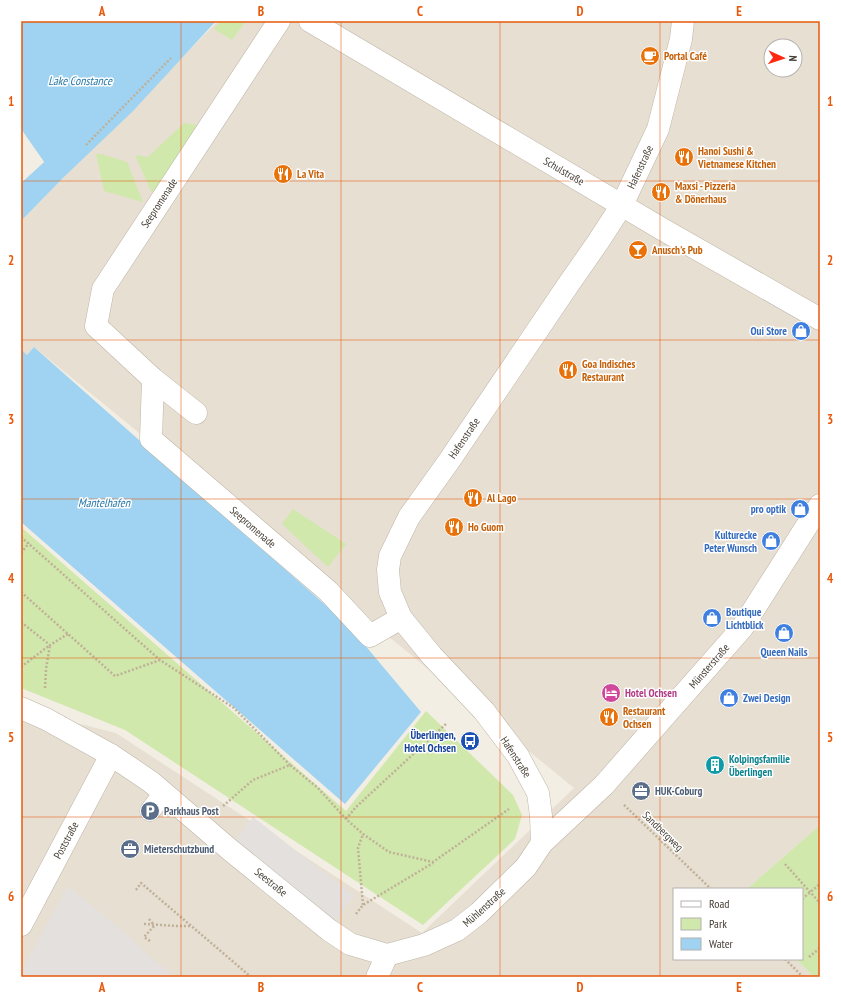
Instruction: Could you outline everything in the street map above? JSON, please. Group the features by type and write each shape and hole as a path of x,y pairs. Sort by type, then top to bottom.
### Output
{"street":[{"name":"Seepromenade","path":"196,413 153,379 96,326 103,289 278,21"},
{"name":"Schulstraße","path":"310,21 622,205 820,319"},
{"name":"Hafenstraße","path":"542,843 538,793 518,756 484,711 432,656 401,618 390,592 388,570 390,556 409,518 622,205 658,128 681,39 683,21"},
{"name":"Seepromenade","path":"153,379 151,439 328,591 370,636 401,618"},
{"name":"Münsterstraße","path":"542,843 604,785 742,628 820,505"},
{"name":"Seestraße","path":"21,708 46,719 110,755 151,782 229,849 329,930 350,944 387,955"},
{"name":"Poststraße","path":"21,925 35,907 110,755"},
{"name":"Mühlenstraße","path":"387,955 424,945 457,930 479,913 526,867 542,843"},
{"path":"377,977 387,955"}],"lane":[{"path":"150,811 164,793"}],"path":[{"path":"86,145 172,58"},
{"path":"21,537 160,660 234,708 290,765 318,788 346,819 363,834 389,852 433,862"},
{"path":"21,553 29,543"},
{"path":"21,592 115,676 160,660"},
{"path":"21,622 50,644"},
{"path":"21,667 50,644 68,634"},
{"path":"45,690 46,669 50,644"},
{"path":"346,819 356,807 447,723"},
{"path":"221,807 253,780 290,765"},
{"name":"Sandbergweg","path":"604,785 710,888"},
{"path":"363,834 358,848 363,906 433,862 509,809"},
{"path":"785,864 820,903"},
{"path":"136,890 141,883 251,977"},
{"path":"803,898 820,884"},
{"path":"149,919 154,925"},
{"path":"144,924 191,926"},
{"path":"150,941 144,937 154,925"},
{"path":"809,957 820,948"},
{"path":"786,960 803,977"}],"shaded area":[{"path":"218,21 820,21 820,825 748,888 673,888 673,960 797,960 814,977 21,977 21,709 116,733 422,933 574,788 34,347 27,355 21,349 21,221"},
{"path":"253,817 354,896 329,930 229,849"},
{"path":"68,886 175,977 21,977 21,972"}],"green space":[{"path":"221,21 246,21 232,40 214,29"},
{"path":"184,123 203,126 152,193 135,155 148,157"},
{"path":"96,154 101,154 127,162 143,202 104,191"},
{"path":"293,509 346,544 328,567 282,524"},
{"path":"21,527 346,811 426,711 513,795 522,815 515,839 423,925 125,730 21,688"},
{"path":"820,825 820,977 814,977 797,960 803,960 803,888 748,888"}],"water":[{"name":"Lake Constance","path":"21,21 216,21 133,111 64,177 21,221 21,183 44,162 21,129"},
{"name":"Mantelhafen","path":"34,347 348,625 421,712 345,804 21,522 21,349 27,355"}],"pier":[{"path":"21,129 44,162 21,183 21,180 41,162 21,133"}],"place":[{"name":"Portal Café","path":"650,56"},
{"name":"Hanoi Sushi & Vietnamese Kitchen","path":"684,157"},
{"name":"La Vita","path":"283,174"},
{"name":"Maxsi - Pizzeria & Dönerhaus","path":"661,192"},
{"name":"Anusch's Pub","path":"638,250"},
{"name":"Oui Store","path":"801,331"},
{"name":"Goa Indisches Restaurant","path":"568,370"},
{"name":"Al Lago","path":"473,498"},
{"name":"pro optik","path":"800,509"},
{"name":"Ho Guom","path":"454,527"},
{"name":"Kulturecke Peter Wunsch","path":"771,541"},
{"name":"Boutique Lichtblick","path":"712,618"},
{"name":"Queen Nails","path":"784,633"},
{"name":"Hotel Ochsen","path":"611,693"},
{"name":"Zwei Design","path":"729,698"},
{"name":"Restaurant Ochsen","path":"609,717"},
{"name":"Überlingen, Hotel Ochsen","path":"470,741"},
{"name":"Kolpingsfamilie Überlingen","path":"715,765"},
{"name":"HUK-Coburg","path":"641,791"},
{"name":"Parkhaus Post","path":"150,811"},
{"name":"Mieterschutzbund","path":"130,849"}]}
